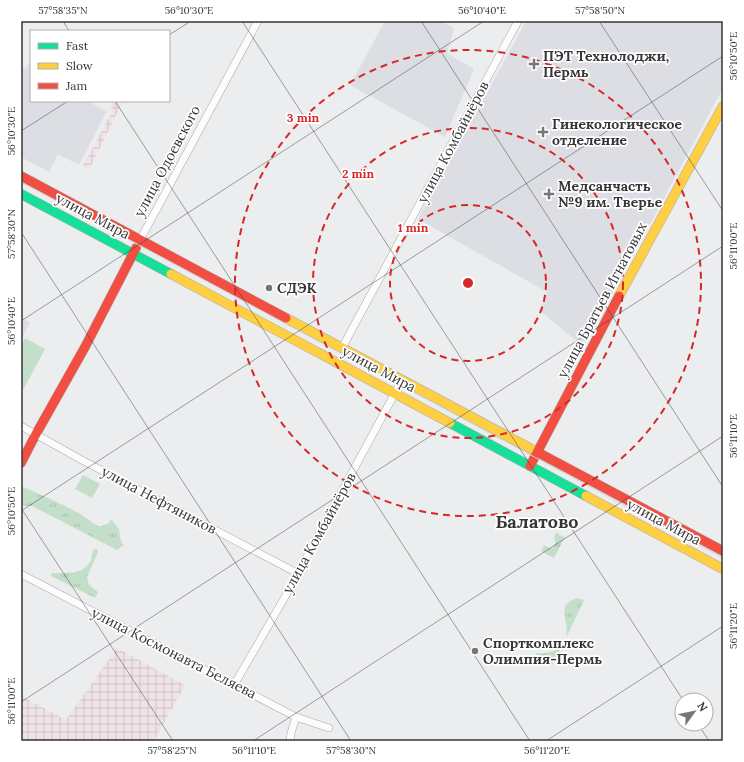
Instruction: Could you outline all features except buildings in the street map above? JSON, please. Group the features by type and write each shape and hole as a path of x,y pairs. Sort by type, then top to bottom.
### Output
{"main road":[{"name":"улица Братьев Игнатовых","path":"530,466 622,291 723,106"},
{"name":"улица Мира","path":"21,176 723,551"},
{"name":"улица Мира","path":"21,194 134,253 723,569"},
{"name":"улица Одоевского","path":"21,463 86,347 140,240"}],"street":[{"name":"улица Одоевского","path":"140,240 258,21"},
{"name":"улица Комбайнёров","path":"342,348 518,21"},
{"name":"улица Комбайнёров","path":"234,684 297,574 396,394 402,380"},
{"name":"улица Нефтяников","path":"21,426 80,459 297,574"},
{"name":"улица Космонавта Беляева","path":"21,574 296,717 329,728"},
{"path":"290,741 296,717"}],"shaded area":[{"path":"385,21 441,21 454,28 447,53 474,69 445,137 350,85"},
{"name":"Медсанчасть №9 им. Тверье","path":"526,21 723,21 723,88 584,347 540,311 547,292 418,219"},
{"path":"30,60 30,102 94,102 93,104 107,111 79,165 58,154 49,172 21,157 21,66 26,69"},
{"path":"123,102 89,170 83,166 112,112 111,103"},
{"path":"21,318 30,322 21,340"},
{"path":"117,648 185,685 154,741 21,741 21,696 66,720"}],"green space":[{"path":"25,338 45,349 23,390 21,388 21,346"},
{"path":"83,475 100,484 92,498 75,489"},
{"path":"21,486 79,513 100,527 109,523 111,519 119,529 120,538 123,545 117,550 32,506 21,506"},
{"path":"557,532 559,535 565,537 554,558 541,551 544,545 550,548 554,546 554,537"},
{"path":"97,549 98,552 87,577 89,585 98,592 95,598 51,576 52,573 73,572 83,569 90,562 93,550"},
{"path":"577,598 584,600 567,636 564,610 569,602"},
{"path":"561,647 552,665 535,656 536,653 549,652"}],"tram line":[{"path":"21,182 723,558"},
{"path":"720,741 723,735"}],"traffic: fast":[{"path":"21,194 171,274"},
{"path":"450,423 586,496"}],"traffic: slow":[{"path":"619,296 723,106"},
{"path":"171,274 450,423"},
{"path":"286,318 539,453"},
{"path":"586,496 723,569"}],"traffic: jam":[{"path":"21,176 286,318"},
{"path":"21,463 85,347 136,248"},
{"path":"530,466 619,296"},
{"path":"539,453 723,551"}],"place":[{"name":"ПЭТ Технолоджи, Пермь","path":"534,64"},
{"name":"Гинекологическое отделение","path":"543,132"},
{"name":"Медсанчасть №9 им. Тверье","path":"549,194"},
{"name":"СДЭК","path":"269,288"},
{"name":"Спорткомплекс Олимпия-Пермь","path":"475,651"}],"district":[{"name":"Балатово","path":"537,521"}]}
